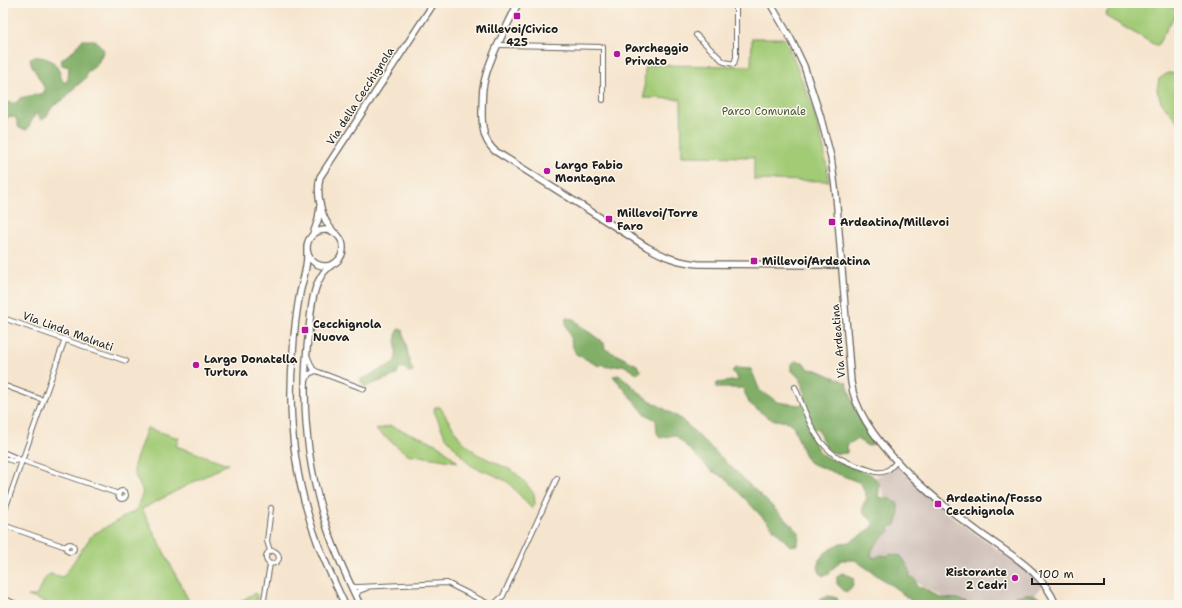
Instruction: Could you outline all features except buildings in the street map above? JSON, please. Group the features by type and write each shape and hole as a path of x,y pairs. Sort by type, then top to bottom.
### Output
{"street":[{"name":"Via della Cecchignola","path":"313,234 318,220 320,204 318,183 322,173 434,3"},
{"path":"518,3 498,45 483,87 483,129 485,137 495,151 647,247 669,259 679,262 698,264 842,265"},
{"path":"696,35 724,62 734,64 736,57 736,3"},
{"name":"Via Ardeatina","path":"770,3 803,62 822,123 834,171 851,382 854,398 860,412 871,430 897,461 922,486 960,518 1036,574 1048,588 1056,605"},
{"path":"498,45 603,47 603,100"},
{"name":"Via della Cecchignola","path":"320,204 326,220 333,231"},
{"path":"345,605 318,543 309,517 299,474 293,435 291,394 293,352 300,294 308,261 307,245 313,234 320,230 333,231 340,237 343,249 338,260 324,271 316,288 306,354 306,425 313,474 323,515 360,605"},
{"path":"307,251 310,258 314,262 326,266 333,264"},
{"name":"Via Linda Malnati","path":"3,318 126,361"},
{"path":"3,515 65,339"},
{"path":"306,354 312,367 316,371 364,388"},
{"path":"305,383 310,374 316,371"},
{"path":"3,385 43,400"},
{"path":"795,387 814,434 831,452 852,463 882,473 890,469 897,461"},
{"path":"3,452 119,494"},
{"path":"3,458 13,461 22,460"},
{"path":"350,582 354,587 447,583 492,605 503,596 557,478"},
{"path":"270,564 266,558 270,551 267,541 271,508"},
{"path":"3,525 66,547"},
{"path":"270,551 275,552 279,556 276,563 270,564"},
{"path":"263,605 270,564"},
{"path":"357,599 357,594 359,591 369,587"},
{"path":"3,598 18,605"}],"shaded area":[{"path":"897,465 943,510 1032,575 1042,586 1035,594 1016,596 1003,605 957,605 865,553 892,515 880,485 874,478"}],"green space":[{"path":"1112,3 1166,3 1178,10 1157,46 1105,16"},
{"name":"Parco Comunale","path":"752,38 783,38 788,45 810,100 824,149 829,181 754,180 754,157 682,156 681,99 644,98 645,65 751,66"},
{"path":"82,40 95,40 104,50 97,65 87,72 86,78 72,90 66,98 53,106 45,118 42,120 36,113 27,130 19,128 16,118 10,116 3,120 3,101 16,103 20,98 44,93 44,87 31,64 30,58 40,57 47,59 56,65 64,83 68,80 69,67 62,65 61,60 73,51"},
{"path":"1168,73 1179,74 1179,123 1161,102 1157,90 1159,79"},
{"path":"566,318 574,319 582,327 604,343 605,349 637,365 641,371 638,374 623,365 607,367 601,364 599,366 576,354 566,325"},
{"path":"399,329 403,330 410,364 413,371 409,373 405,368 399,369 396,375 365,387 360,380 395,361 396,335"},
{"path":"796,361 803,362 808,369 817,370 847,383 854,407 872,440 872,445 868,446 857,439 847,445 847,453 835,453 827,448 818,429 812,428 814,441 818,449 832,460 860,469 871,475 880,485 878,497 890,499 898,504 899,516 895,526 889,526 890,531 875,545 871,556 875,558 881,555 888,556 890,554 901,556 909,568 910,577 914,578 916,585 919,588 924,588 940,598 957,599 972,605 915,604 898,590 855,560 841,560 828,574 824,576 820,574 818,566 819,560 825,553 840,543 850,542 873,527 873,522 863,512 863,505 867,498 861,483 810,463 806,458 793,426 789,422 767,417 749,403 743,388 716,388 717,383 739,380 732,371 735,368 751,369 760,391 777,402 799,405 804,403 804,388 799,378 791,370 791,364"},
{"path":"620,375 643,396 681,419 799,532 797,545 790,546 725,478 710,470 675,435 660,438 657,433 656,420 645,414 613,376"},
{"path":"435,407 440,407 459,437 477,454 513,471 524,481 534,494 535,504 532,509 508,482 468,463 445,436 434,411"},
{"path":"390,426 428,440 441,447 458,462 407,454 376,430"},
{"path":"147,428 179,438 176,446 228,464 142,509 190,603 193,605 53,605 28,596 36,596 43,581 50,574 63,577 92,535 136,510 143,492 134,473 134,465"},
{"path":"842,573 853,577 852,586 845,592 837,584 837,576"},
{"path":"255,593 257,595 256,605 234,605"},
{"path":"1027,594 1038,596 1045,605 1003,605 1016,596"},
{"path":"829,596 837,598 839,605 815,605 819,600"}],"place":[{"name":"Millevoi/Civico 425","path":"517,16"},
{"name":"Parcheggio Privato","path":"617,54"},
{"name":"Largo Fabio Montagna","path":"547,171"},
{"name":"Millevoi/Torre Faro","path":"609,219"},
{"name":"Ardeatina/Millevoi","path":"832,222"},
{"name":"Millevoi/Ardeatina","path":"754,261"},
{"name":"Cecchignola Nuova","path":"305,330"},
{"name":"Largo Donatella Turtura","path":"196,365"},
{"name":"Ardeatina/Fosso Cecchignola","path":"938,504"},
{"name":"Ristorante 2 Cedri","path":"1015,578"}]}
